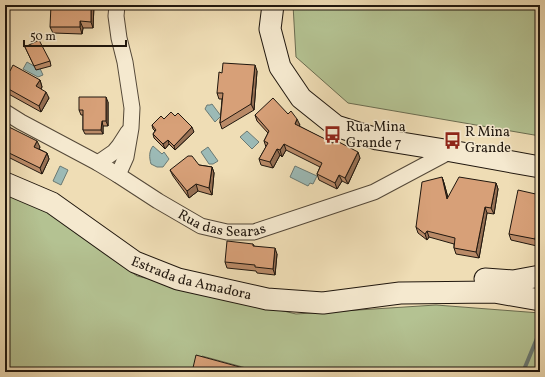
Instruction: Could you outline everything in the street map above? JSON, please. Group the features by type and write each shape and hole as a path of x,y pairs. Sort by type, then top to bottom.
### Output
{"street":[{"path":"116,5 117,23 132,108 131,128 126,157 118,175"},
{"path":"273,5 270,29 280,67 301,98 336,126 377,139 540,167"},
{"name":"Rua das Searas","path":"5,112 98,163 201,226 227,232 254,232 374,192 451,151"},
{"path":"98,163 114,152 131,128"},
{"name":"Estrada da Amadora","path":"5,183 52,203 134,262 178,279 267,300 323,303 400,293 494,292 540,300"},
{"name":"Estrada da Amadora","path":"400,293 434,283 485,279 513,281 540,276"}],"green space":[{"path":"293,5 540,5 540,136 348,103 296,57"},
{"path":"5,192 56,215 137,276 296,314 436,305 540,313 540,372 261,372 202,356 191,372 5,372"}],"water":[{"path":"27,62 34,66 38,64 43,75 38,77 23,69"},
{"path":"212,104 221,116 215,122 205,109 207,105"},
{"path":"247,131 259,142 252,149 240,137"},
{"path":"153,146 162,154 164,152 169,159 163,167 157,167 151,164 150,154"},
{"path":"208,147 218,161 213,164 209,164 201,152"},
{"path":"60,166 68,170 61,185 53,181"},
{"path":"295,166 317,176 313,184 310,183 308,186 290,177"}],"building":[{"path":"51,5 91,5 91,22 80,21 80,27 50,27"},
{"path":"39,40 50,61 34,66 25,47"},
{"path":"223,63 255,65 251,104 220,123 223,93 217,93 219,72 222,73"},
{"path":"13,65 40,80 36,86 46,92 39,106 5,87 5,71 6,69 10,71"},
{"path":"79,97 106,97 106,121 102,121 101,130 83,130 83,110 79,110"},
{"path":"273,98 288,114 291,111 297,119 295,124 333,143 335,140 358,152 345,178 339,175 335,183 317,174 322,163 284,144 280,150 277,149 270,162 259,159 268,143 264,141 269,131 255,115"},
{"path":"171,112 175,116 178,113 192,127 174,146 168,140 163,144 153,134 156,130 152,125 161,116 164,119"},
{"path":"5,125 37,141 34,147 47,153 40,168 5,151"},
{"path":"188,156 192,156 199,165 212,167 209,188 196,184 187,191 170,170"},
{"path":"442,177 447,199 459,177 496,183 491,208 485,207 476,252 454,248 455,238 427,231 425,234 416,227 422,182"},
{"path":"518,190 540,195 540,215 535,239 509,234"},
{"path":"227,241 275,248 273,269 255,267 255,265 225,262"},
{"path":"196,355 258,372 192,372"}],"waterway":[{"path":"523,372 540,331"}],"place":[{"name":"Rua Mina Grande 7","path":"333,135"},
{"name":"R Mina Grande","path":"452,140"}]}
